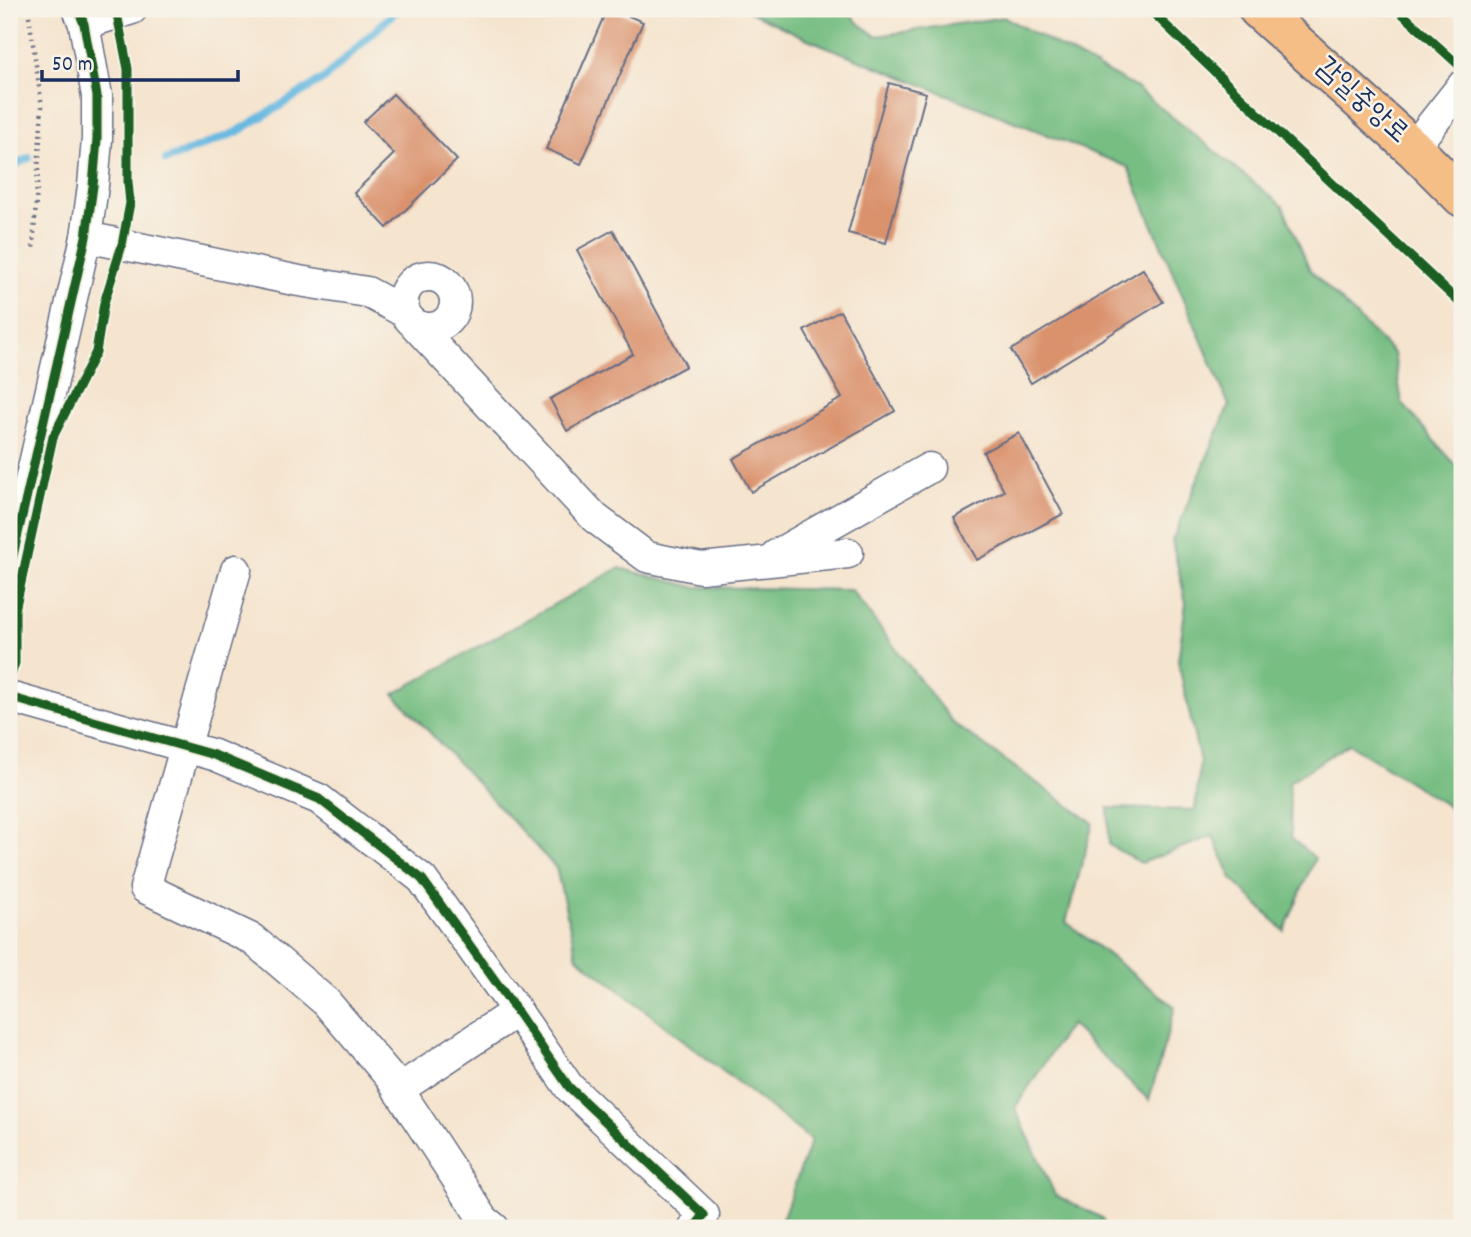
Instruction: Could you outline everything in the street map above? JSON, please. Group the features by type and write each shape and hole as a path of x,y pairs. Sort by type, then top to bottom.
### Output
{"main road":[{"name":"감일중앙로","path":"1258,9 1413,148 1462,197"}],"street":[{"path":"9,573 86,237 93,186 97,96 81,17 132,9"},
{"path":"1413,148 1462,86"},
{"path":"86,237 299,281 429,303 443,355 595,518 647,557 701,568 848,553"},
{"path":"766,561 929,468"},
{"path":"236,570 145,888 252,939 326,1002 390,1077 484,1220 494,1228"},
{"path":"9,697 214,755 319,799 422,879 569,1087 704,1216 694,1228"},
{"path":"398,1090 517,1011"}],"path":[{"path":"27,9 42,107 33,249"}],"green space":[{"path":"744,9 849,9 855,20 876,36 1004,17 1135,87 1283,206 1310,270 1394,354 1402,403 1462,473 1462,815 1349,744 1289,782 1291,838 1315,858 1284,931 1232,879 1213,836 1141,863 1109,845 1108,808 1195,810 1200,762 1178,661 1186,603 1172,541 1229,405 1128,167 810,40"},
{"path":"619,568 694,587 851,590 953,723 1093,823 1066,922 1175,1007 1149,1100 1070,1024 1015,1108 1055,1195 1102,1218 1106,1228 779,1228 811,1140 577,957 556,868 394,694"}],"building":[{"path":"607,9 643,22 581,164 546,149"},
{"path":"889,83 926,93 886,243 848,233"},
{"path":"393,94 457,160 387,228 354,193 394,154 363,122"},
{"path":"613,230 686,366 567,431 550,399 633,354 577,250"},
{"path":"1143,269 1163,302 1031,383 1011,350"},
{"path":"840,311 895,411 751,492 733,459 842,398 804,331"},
{"path":"1019,433 1063,514 977,560 954,518 1004,491 983,452"}],"waterway":[{"path":"166,160 237,132 325,78 398,9"},
{"path":"9,168 29,158"}],"cycle path":[{"path":"9,573 86,237 93,186 97,96 84,24 78,9"},
{"path":"9,682 15,663 15,610 53,437 96,352 104,303 122,245 130,203 128,69 116,9"},
{"path":"1149,9 1462,305"},
{"path":"1397,9 1462,68"},
{"path":"9,697 214,755 319,799 422,879 569,1087 704,1215 694,1228"}]}
